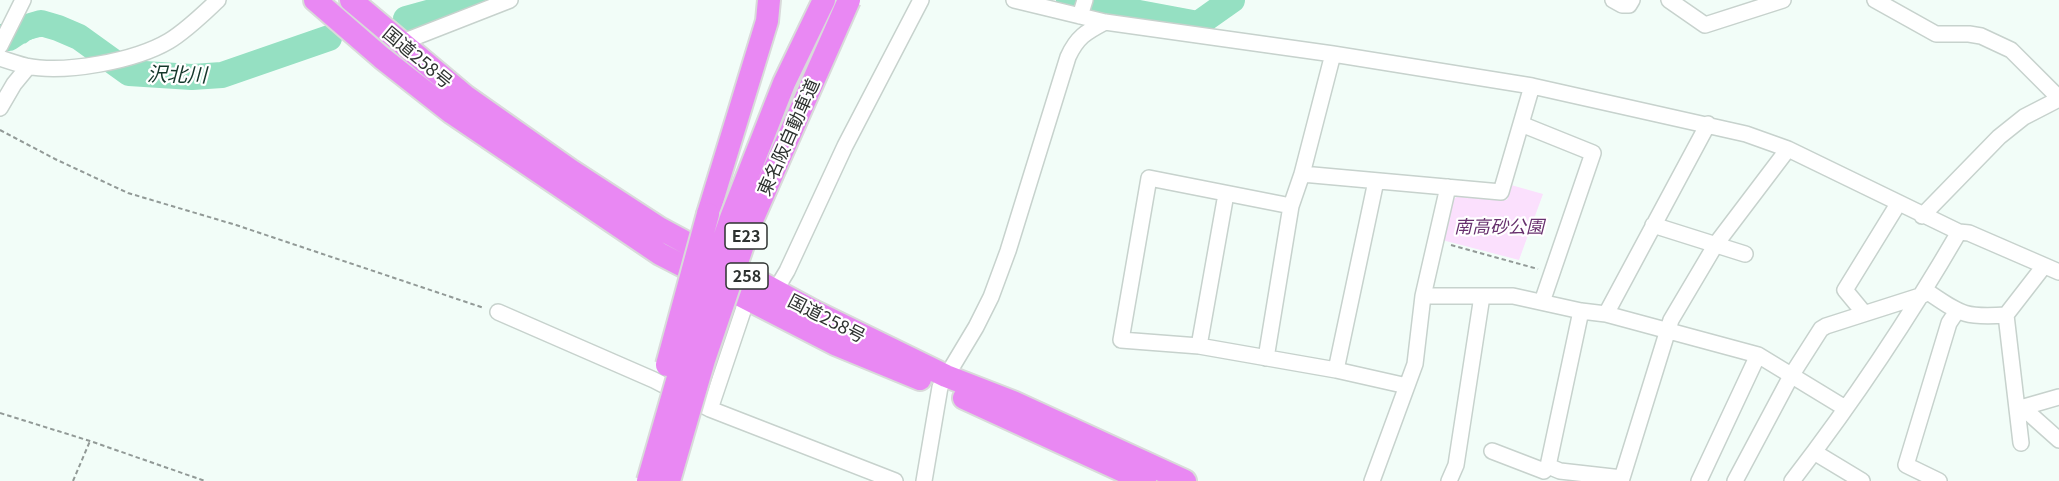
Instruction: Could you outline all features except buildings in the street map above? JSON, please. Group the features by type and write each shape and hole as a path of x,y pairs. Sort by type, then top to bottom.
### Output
{"highway":[{"name":"国道258号","path":"315,0 382,58 452,113 660,254 835,344 943,382 1013,402 1185,481"},
{"name":"国道258号","path":"351,0 465,96 570,170 659,228 943,382 1146,481"},
{"path":"643,481 644,457 685,296 767,21 770,0"},
{"name":"東名阪自動車道","path":"648,481 685,353 731,218 784,83 824,0"},
{"name":"東名阪自動車道","path":"669,481 704,360 749,227 849,0"},
{"path":"826,51 847,26 861,0"}],"street":[{"path":"2,41 23,0"},
{"path":"0,58 28,67 87,66 141,54 168,41 218,0"},
{"path":"400,43 510,0"},
{"path":"775,291 787,271 845,146 921,0"},
{"path":"1014,0 1082,9 1105,22 1332,54 1532,86 1708,124 1788,149 1922,216 1959,232 1969,233 2059,272"},
{"path":"1613,0 1622,5 1629,5 1632,0"},
{"path":"1669,0 1705,25 1783,0"},
{"path":"1875,0 1936,34 1981,36 2011,50 2059,98 2024,117 1999,137 1922,216"},
{"path":"924,481 943,382 976,327 994,288 1008,251 1068,57 1076,41 1091,29 1105,22"},
{"path":"1266,358 1291,206 1302,174 1332,54"},
{"path":"0,108 14,84 28,67"},
{"path":"1302,174 1501,192 1532,86"},
{"path":"1521,124 1593,153 1542,302"},
{"path":"1606,314 1708,124"},
{"path":"1492,450 1544,473 1560,471 1624,480 1666,331 1716,244 1788,149"},
{"path":"1291,206 1149,178 1121,340 1199,346 1336,369 1407,386"},
{"path":"1336,369 1376,181"},
{"path":"1373,481 1415,364 1423,296 1448,187"},
{"path":"1199,346 1226,194"},
{"path":"1864,313 1845,290 1898,204"},
{"path":"1653,225 1745,254"},
{"path":"1792,481 1924,292 1959,232"},
{"path":"2021,443 2020,408 2006,315 2044,266"},
{"path":"1736,481 1791,376 1821,329 1924,292 1957,311 1978,317 2006,315"},
{"path":"1423,296 1513,296 1581,311 1606,314 1758,355 1845,408"},
{"path":"1449,481 1456,465 1482,296"},
{"path":"710,409 747,299"},
{"path":"1544,473 1581,311"},
{"path":"1939,481 1906,465 1949,322 1957,311"},
{"path":"498,312 654,380 710,409 895,481"},
{"path":"1699,481 1758,355"},
{"path":"2020,408 2059,398"},
{"path":"2020,408 2059,440"},
{"path":"1814,452 1862,481"}],"path":[{"path":"0,130 128,193 237,225 498,312"},
{"path":"1435,241 1552,273"},
{"path":"0,413 206,481"},
{"path":"73,481 90,441"}],"green space":[{"name":"南高砂公園","path":"1511,185 1543,194 1519,260 1442,240 1449,203 1459,195 1507,200"}],"waterway":[{"name":"沢北川","path":"406,19 475,0"},
{"name":"沢北川","path":"1069,0 1198,24 1232,0"},
{"name":"沢北川","path":"0,37 9,38 24,28 41,23 79,37 129,73 192,77 222,75 329,38"},
{"path":"25,41 35,35 53,36 70,42 79,37"}]}
